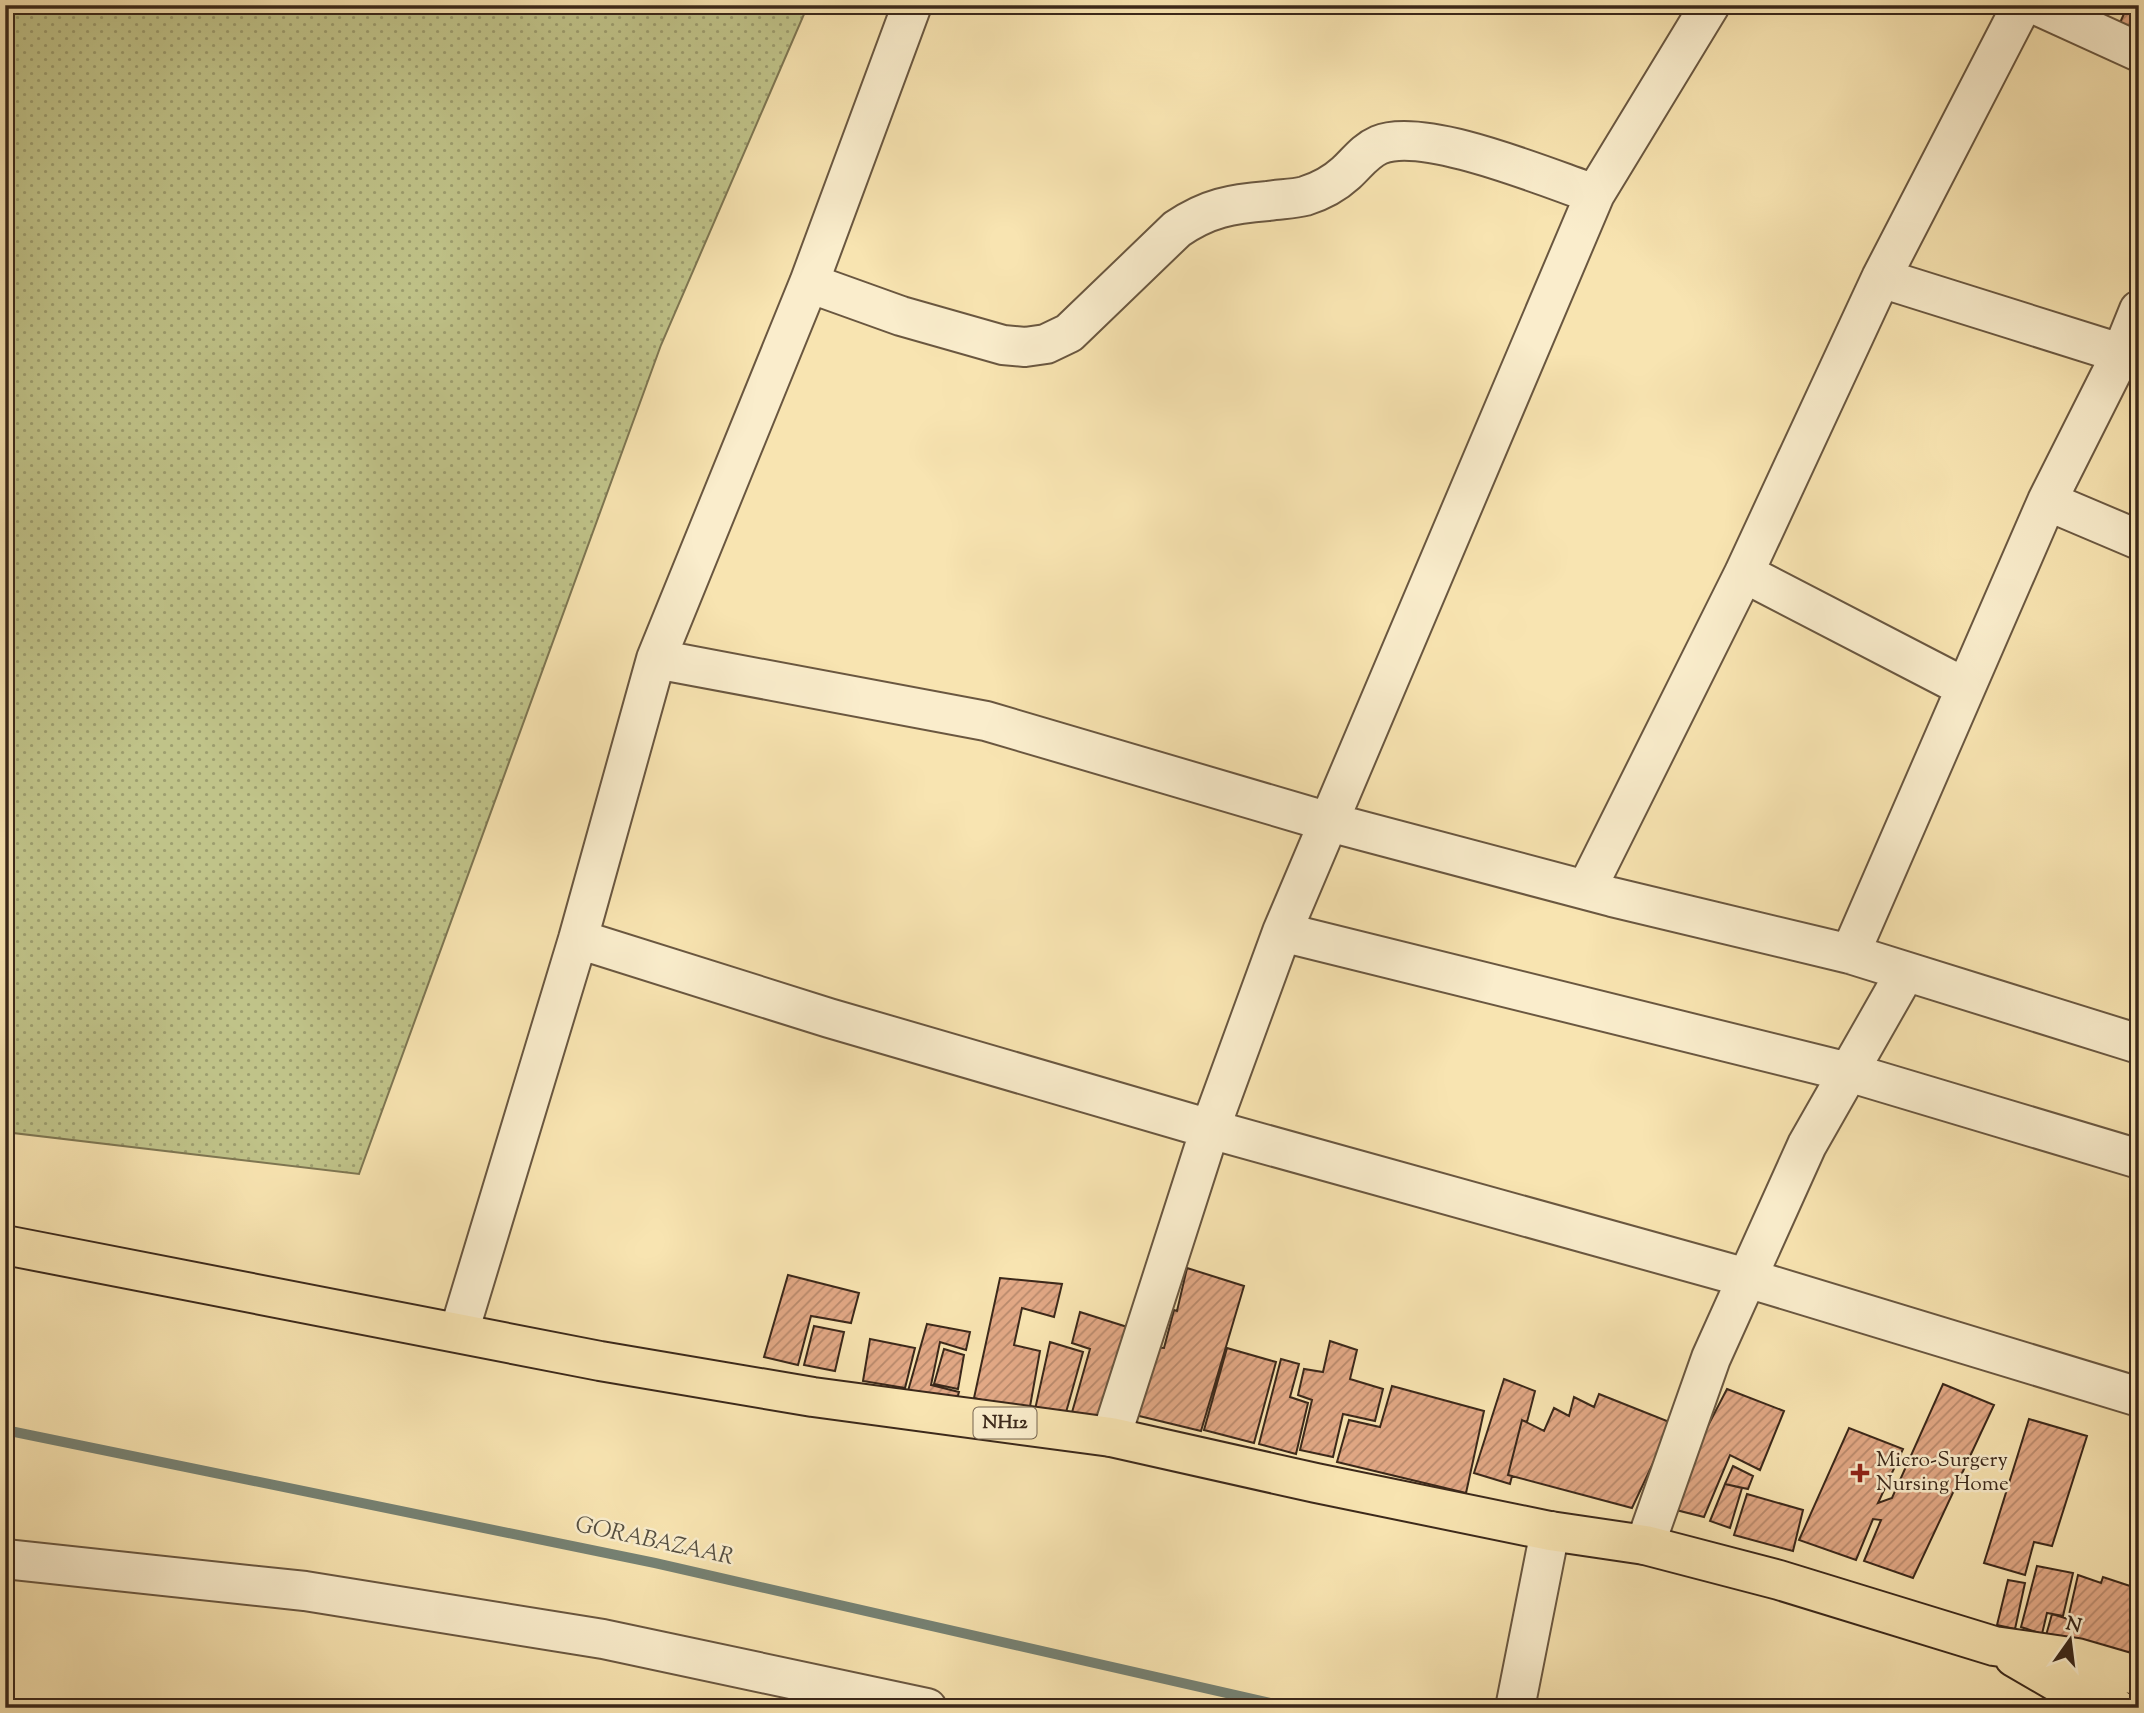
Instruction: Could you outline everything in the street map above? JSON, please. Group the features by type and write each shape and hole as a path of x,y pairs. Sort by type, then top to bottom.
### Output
{"main road":[{"name":"NH12","path":"5,1245 600,1361 813,1397 1111,1437 1550,1531 1645,1545 1779,1580 1993,1646 2077,1658 2139,1676"},
{"name":"NH12","path":"1993,1646 2074,1692 2116,1708"}],"street":[{"path":"459,1332 578,939 656,659 809,283 912,5"},
{"path":"1111,1437 1210,1129 1282,932 1595,194 1710,5"},
{"path":"1586,890 1744,573 1881,278 2022,5"},
{"path":"2036,5 2139,52"},
{"path":"809,283 901,316 1003,345 1025,347 1046,344 1069,333 1177,229 1198,215 1214,209 1303,197 1328,188 1346,174 1365,153 1381,144 1410,141 1450,145 1595,194"},
{"path":"1881,278 2130,355"},
{"path":"1850,954 2047,501 2130,355 2139,310"},
{"path":"2047,501 2139,540"},
{"path":"1744,573 1964,687"},
{"path":"656,659 986,721 1329,822 1586,890 1850,954 2139,1044"},
{"path":"1282,932 1848,1072 2139,1159"},
{"path":"578,939 829,1018 1210,1129 1747,1278 2139,1397"},
{"path":"1645,1545 1711,1358 1807,1145 1905,973"},
{"path":"1517,1698 1550,1531"},
{"path":"5,1559 305,1591 603,1639 926,1708"}],"green space":[{"path":"5,5 808,5 661,345 359,1174 5,1132"}],"building":[{"path":"2075,5 2111,5 2100,26"},
{"path":"2128,5 2139,5 2139,38 2118,27"},
{"path":"1187,1268 1244,1286 1201,1431 1135,1415 1152,1347 1164,1348 1174,1310 1177,1311"},
{"path":"788,1275 859,1293 851,1323 811,1316 798,1365 764,1357"},
{"path":"1000,1278 1062,1284 1054,1317 1022,1308 1014,1345 1040,1351 1029,1412 974,1398"},
{"path":"1080,1312 1143,1332 1110,1432 1069,1423 1090,1349 1072,1343"},
{"path":"927,1324 970,1332 966,1350 940,1342 931,1385 959,1392 956,1402 908,1391"},
{"path":"814,1326 844,1332 835,1371 804,1365"},
{"path":"870,1339 915,1348 905,1388 863,1381"},
{"path":"1330,1341 1357,1350 1350,1379 1383,1389 1375,1421 1343,1414 1333,1457 1300,1450 1312,1400 1298,1395 1304,1369 1323,1372"},
{"path":"1050,1342 1083,1352 1063,1423 1034,1414"},
{"path":"1227,1348 1276,1362 1254,1443 1204,1430"},
{"path":"944,1349 964,1355 958,1389 934,1384"},
{"path":"1281,1359 1299,1364 1290,1397 1308,1403 1296,1454 1259,1444"},
{"path":"1504,1379 1535,1391 1527,1422 1522,1420 1508,1475 1512,1476 1510,1484 1474,1473"},
{"name":"Micro-Surgery Nursing Home","path":"1943,1384 1994,1405 1913,1578 1864,1561 1881,1520 1873,1519 1856,1560 1799,1540 1849,1428 1903,1449 1878,1503 1892,1498"},
{"path":"1392,1386 1484,1411 1466,1493 1337,1462 1349,1420 1380,1427"},
{"path":"1727,1389 1784,1411 1760,1470 1730,1455 1704,1517 1672,1509 1699,1443"},
{"path":"1599,1394 1672,1423 1632,1508 1508,1475 1522,1420 1544,1431 1554,1408 1569,1416 1574,1397 1594,1407"},
{"path":"2029,1419 2087,1436 2052,1546 2034,1542 2025,1575 1984,1563"},
{"path":"1733,1466 1753,1476 1748,1489 1725,1484"},
{"path":"1725,1484 1742,1488 1730,1528 1710,1521"},
{"path":"1747,1494 1803,1510 1793,1551 1734,1535"},
{"path":"2037,1566 2073,1573 2063,1616 2047,1613 2042,1634 2021,1627"},
{"path":"2078,1575 2101,1583 2103,1577 2136,1588 2130,1611 2139,1615 2139,1667 2045,1639 2052,1614 2068,1619"},
{"path":"2008,1580 2025,1583 2015,1629 1997,1625"}],"waterway":[{"name":"GORABAZAAR","path":"5,1430 655,1563 1292,1708"}],"place":[{"name":"Micro-Surgery Nursing Home","path":"1860,1473"}]}
